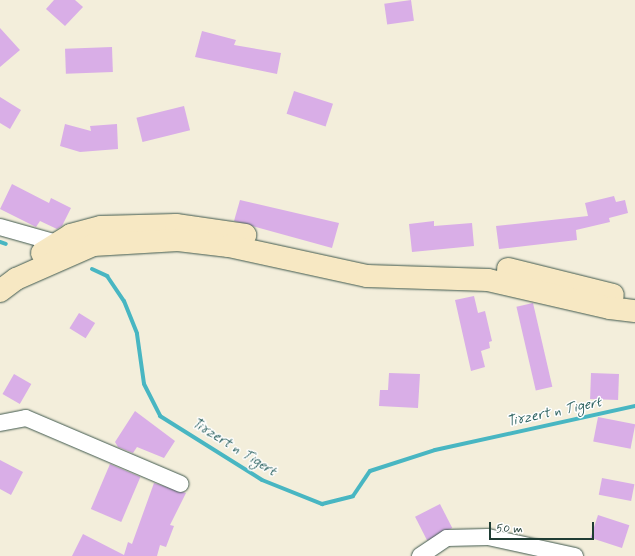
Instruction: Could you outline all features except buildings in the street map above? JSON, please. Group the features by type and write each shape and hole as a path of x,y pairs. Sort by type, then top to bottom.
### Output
{"street":[{"path":"0,227 57,243"},
{"path":"8,285 38,256 57,243 101,227 204,227 350,258 509,270 610,294 635,296"},
{"path":"8,285 93,245 178,240 229,246 367,276 494,281 588,304 635,310"},
{"path":"0,423 26,418 180,484"},
{"path":"420,556 448,538 488,537 575,556"}],"waterway":[{"name":"Tiɣzert n Tigert","path":"0,242 6,244"},
{"name":"Tiɣzert n Tigert","path":"92,269 107,276 124,301 137,334 144,384 160,416 262,480 322,504 353,496 370,471 435,450 635,406"}]}
